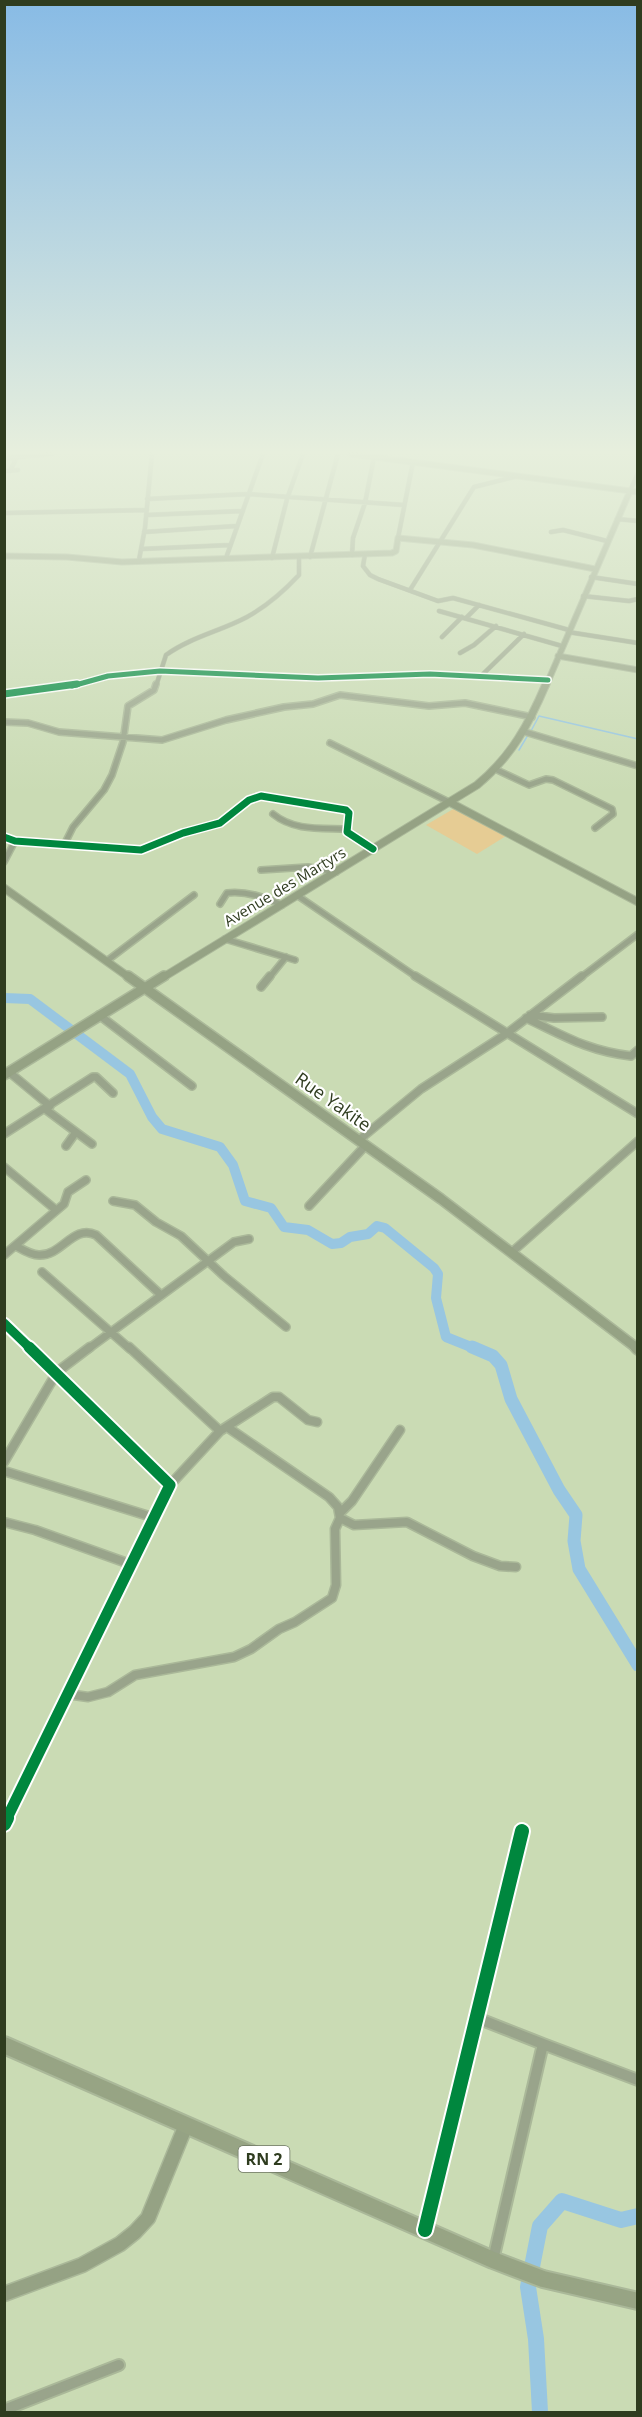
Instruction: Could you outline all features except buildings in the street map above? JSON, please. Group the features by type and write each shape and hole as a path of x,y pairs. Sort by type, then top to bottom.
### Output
{"main road":[{"path":"583,567 595,569"},
{"name":"Avenue des Martyrs","path":"6,1074 451,803 496,770 512,753 525,732 595,569"},
{"path":"558,656 638,670"},
{"path":"4,694 66,687 108,676 160,671 318,678 425,674 548,680"},
{"path":"451,803 638,902"},
{"name":"Rue Yakite","path":"4,888 362,1142 635,1343"},
{"name":"RN 2","path":"4,2045 493,2260 543,2279 638,2301"},
{"path":"4,2294 80,2265 128,2239 139,2230 148,2218 186,2125"}],"street":[{"path":"64,844 73,824 102,793 111,778 124,735 128,706 153,691 169,652 248,616 269,603 299,575 299,567"},
{"path":"364,567 370,575 438,601 452,598 568,631 638,643"},
{"path":"410,590 425,567"},
{"path":"591,578 638,584"},
{"path":"583,596 632,601 638,599"},
{"path":"442,637 479,605"},
{"path":"439,611 562,646"},
{"path":"459,653 474,645 496,626"},
{"path":"480,677 524,634"},
{"path":"4,722 28,723 59,732 169,738 226,720 284,707 313,704 340,695 430,706 465,704 532,717"},
{"path":"525,732 638,766"},
{"path":"330,743 451,803"},
{"path":"496,770 529,785 546,779 553,780 612,809 613,814 595,828"},
{"path":"4,837 15,841 141,850 183,833 220,823 249,800 261,796 346,810 350,813 346,829 349,835 373,849"},
{"path":"273,814 280,820 293,825 346,829"},
{"path":"4,862 15,841"},
{"path":"261,870 285,870 314,865 336,872"},
{"path":"220,904 227,893 241,892 257,893 282,905"},
{"path":"108,960 194,895"},
{"path":"298,896 425,983 638,1114"},
{"path":"309,1206 362,1142 421,1089 506,1034 638,934"},
{"path":"225,939 295,960"},
{"path":"261,987 286,957"},
{"path":"99,1016 192,1086"},
{"path":"528,1017 602,1017"},
{"path":"528,1017 604,1053 631,1056 638,1050"},
{"path":"6,1074 92,1144"},
{"path":"4,1134 93,1077 96,1077 113,1093"},
{"path":"66,1146 76,1132"},
{"path":"512,1252 638,1141"},
{"path":"4,1167 56,1210"},
{"path":"4,1255 66,1202 67,1193 86,1180"},
{"path":"113,1201 135,1205 156,1222 181,1236 207,1261 286,1327"},
{"path":"16,1246 42,1256 60,1248 76,1234 88,1231 98,1235 104,1244 161,1295"},
{"path":"4,1462 57,1372 234,1242 249,1239"},
{"path":"42,1272 224,1429 329,1497 340,1516 354,1525 407,1522 473,1556 500,1566 516,1568"},
{"path":"4,1323 57,1372 170,1485"},
{"path":"4,1824 152,1517 170,1485 188,1463 224,1429 273,1397 279,1397 308,1420 317,1422"},
{"path":"67,1694 88,1696 108,1692 135,1675 234,1657 251,1649 279,1629 301,1619 332,1598 335,1592 335,1529 340,1516 400,1430"},
{"path":"4,1471 152,1517"},
{"path":"4,1522 35,1530 130,1563"},
{"path":"425,2230 522,1831"},
{"path":"477,2018 638,2080"},
{"path":"493,2260 543,2044"},
{"path":"4,2410 119,2365"}],"shaded area":[{"path":"455,808 506,836 477,854 426,825"}],"waterway":[{"path":"327,697 337,693"},
{"path":"531,731 539,716 638,739"},
{"path":"11,720 24,720"},
{"path":"519,750 528,735"},
{"path":"4,998 30,999 130,1074 152,1117 162,1129 220,1147 233,1165 245,1201 271,1208 284,1227 308,1230 332,1244 341,1243 350,1237 368,1234 377,1226 385,1228 434,1268 438,1274 436,1298 446,1337 476,1349"},
{"path":"472,1347 493,1356 501,1365 511,1399 559,1490 576,1515 574,1541 579,1569 638,1665"},
{"path":"540,2412 536,2339 528,2287 540,2226 562,2201 621,2220 638,2216"}],"cycle path":[{"path":"4,694 66,687 108,676 160,671 318,678 430,674 548,680"},
{"path":"4,837 15,841 141,850 183,833 220,823 249,800 261,796 346,810 349,813 347,832 373,849"},
{"path":"4,1323 170,1485 4,1824"},
{"path":"425,2230 522,1831"}]}
